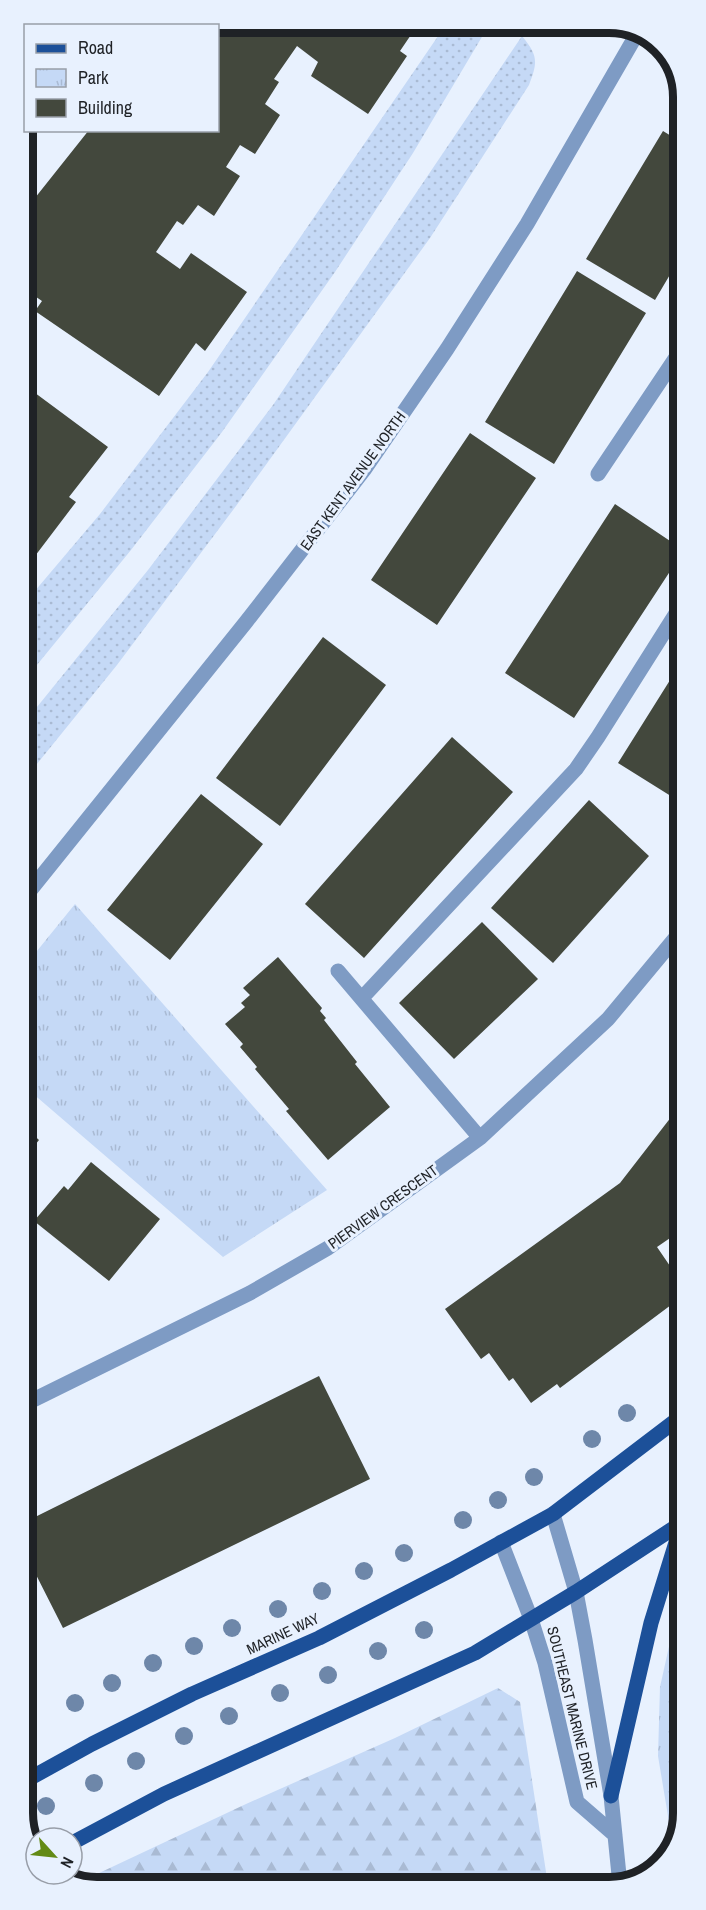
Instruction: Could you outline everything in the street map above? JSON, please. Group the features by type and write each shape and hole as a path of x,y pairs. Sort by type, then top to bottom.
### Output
{"main road":[{"path":"553,1514 673,1422"},
{"name":"MARINE WAY","path":"33,1777 192,1694 319,1638 553,1514"},
{"path":"84,1837 164,1794 475,1653 576,1592 673,1529"},
{"path":"611,1796 653,1614 673,1553"}],"street":[{"name":"EAST KENT AVENUE NORTH","path":"33,887 239,631 364,470 447,349 527,224 634,39"},
{"path":"598,474 673,362"},
{"path":"362,999 576,769 673,617"},
{"name":"PIERVIEW CRESCENT","path":"33,1400 250,1293 328,1248 480,1138 608,1019 673,941"},
{"path":"338,971 480,1138"},
{"name":"SOUTHEAST MARINE DRIVE","path":"553,1514 576,1592 585,1640 611,1796 619,1876"},
{"name":"SOUTHEAST MARINE DRIVE","path":"501,1542 531,1619 545,1663 577,1802 615,1834"}],"green space":[{"path":"440,33 484,33 413,153 335,272 222,432 131,550 33,670 33,593 100,514 208,372"},
{"path":"522,36 535,59 529,85 430,238 236,506 117,665 33,769 33,712 148,570 273,405"},
{"path":"75,904 327,1190 223,1257 33,1094 33,956"},
{"path":"673,1628 673,1813 670,1831 658,1756 660,1687"},
{"path":"498,1688 520,1702 547,1877 91,1877 246,1804 395,1738"}],"building":[{"path":"219,33 412,33 400,51 407,56 368,114 311,76 318,62 297,46 274,79 279,82 265,104 280,115 255,154 240,145 226,167 240,176 214,216 198,205 183,225 177,221 156,252 180,269 191,253 247,292 205,351 196,343 159,396 35,311 42,301 33,295 33,200 87,132 219,132"},
{"path":"663,131 673,137 673,270 655,300 586,259"},
{"path":"577,271 646,313 554,464 485,422"},
{"path":"33,391 108,447 69,497 76,502 33,559"},
{"path":"470,433 536,478 437,625 371,580"},
{"path":"615,504 673,543 673,567 574,718 505,673"},
{"path":"323,637 386,685 280,826 216,778"},
{"path":"673,675 673,797 618,763"},
{"path":"452,737 513,792 364,958 305,904"},
{"path":"201,794 263,844 170,960 107,910"},
{"path":"589,800 649,856 553,963 491,908"},
{"path":"482,922 538,979 454,1059 399,1003"},
{"path":"278,957 322,1008 320,1011 326,1018 324,1020 357,1062 355,1064 390,1107 328,1160 286,1111 289,1109 255,1069 257,1067 240,1047 243,1044 225,1024 245,1007 241,1003 250,995 243,988"},
{"path":"673,1115 673,1236 657,1247 670,1266 673,1265 673,1303 560,1388 557,1384 531,1403 513,1378 509,1381 489,1353 481,1359 445,1309 620,1183"},
{"path":"33,1134 39,1140 33,1148"},
{"path":"91,1162 160,1219 109,1281 34,1221 64,1186 68,1190"},
{"path":"319,1376 370,1479 63,1628 33,1569 33,1518"}]}
